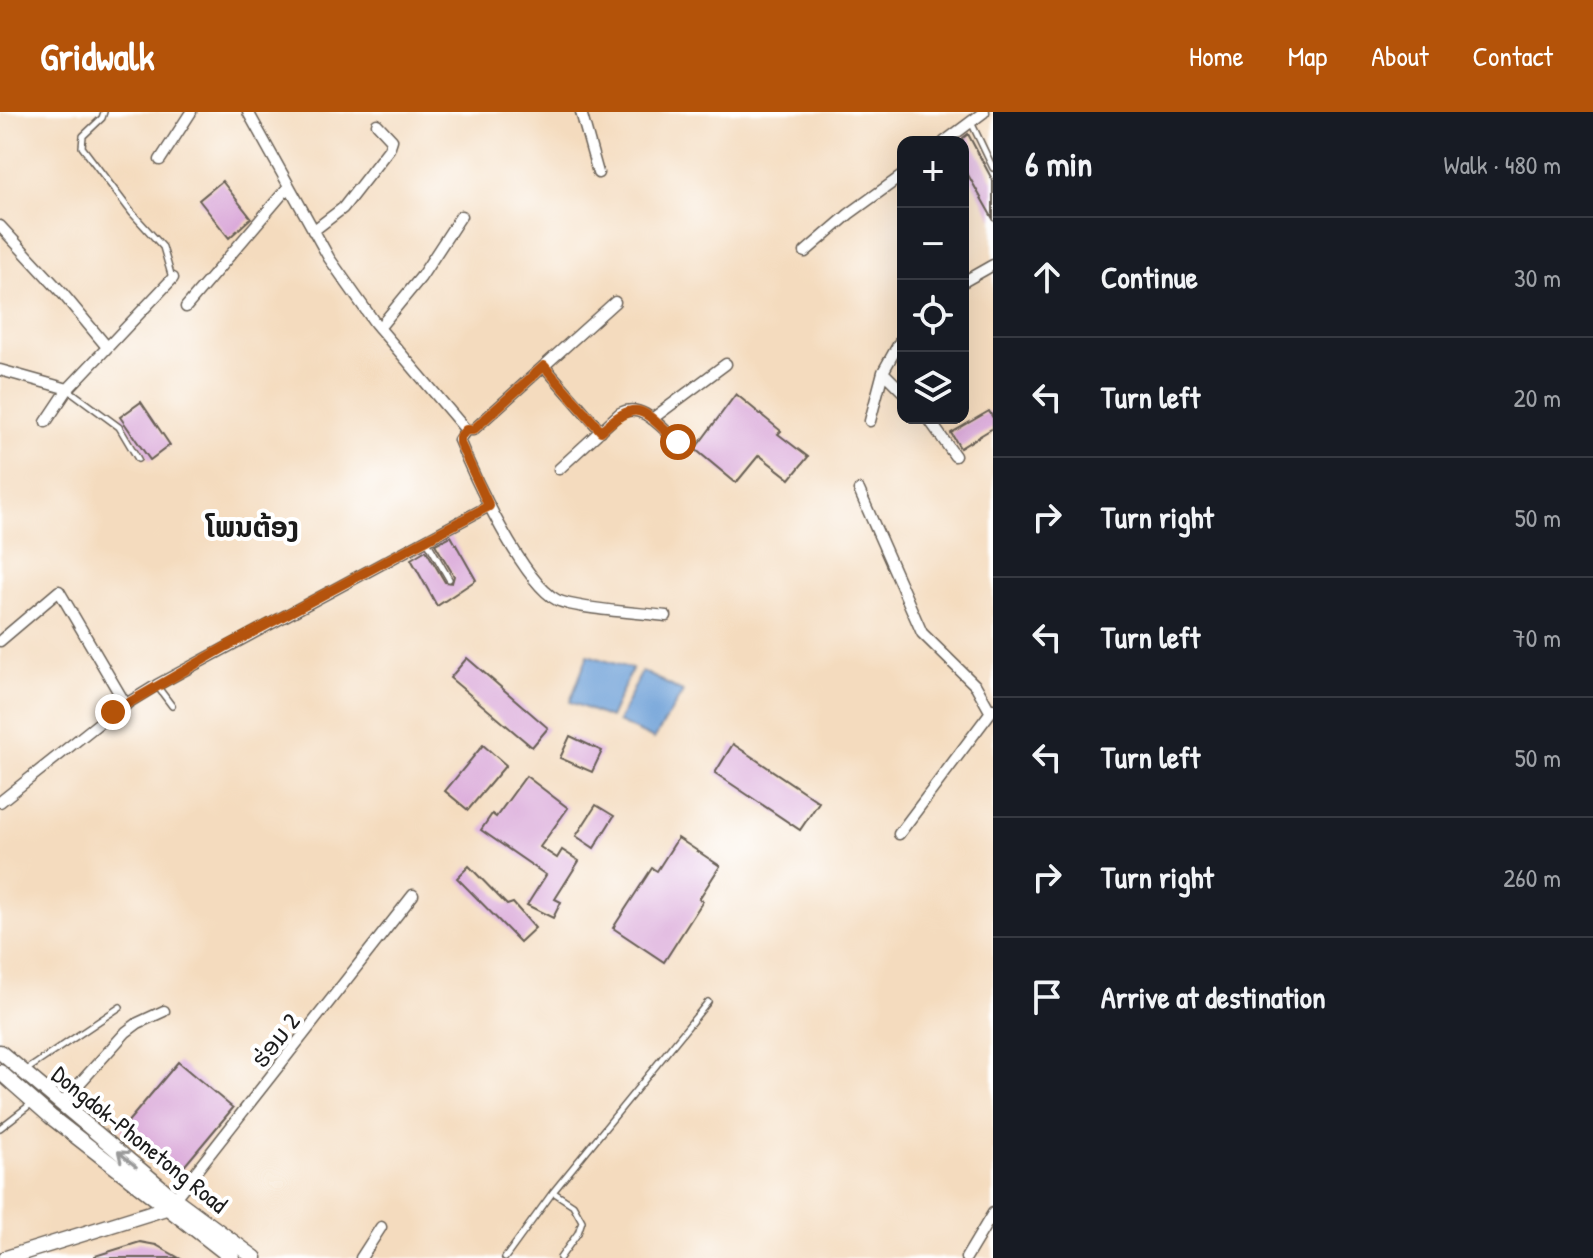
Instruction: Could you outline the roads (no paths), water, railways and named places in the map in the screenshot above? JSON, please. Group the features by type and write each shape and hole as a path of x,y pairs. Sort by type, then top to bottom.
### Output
{"main road":[{"name":"Dongdok-Phonetong Road","path":"0,1052 232,1258"},
{"name":"Dongdok-Phonetong Road","path":"0,1072 34,1102 171,1204 255,1258"},
{"path":"6,1258 171,1204"}],"street":[{"path":"160,160 191,112"},
{"path":"248,112 329,258 379,328 466,430 473,430 615,302"},
{"path":"581,112 598,173"},
{"path":"951,136 984,112"},
{"path":"313,231 343,208 389,149 392,140 377,124"},
{"path":"805,252 849,214 897,179"},
{"path":"186,307 289,186"},
{"path":"379,328 421,277 461,216"},
{"path":"0,226 107,347"},
{"path":"967,280 993,265"},
{"path":"46,422 68,389 173,278"},
{"path":"870,421 883,372 897,347"},
{"path":"652,419 726,364"},
{"path":"544,366 601,431"},
{"path":"0,370 68,389"},
{"path":"883,372 897,386"},
{"path":"559,469 626,410 638,411 652,419 678,442"},
{"path":"932,424 955,456"},
{"path":"466,430 459,440 489,506 529,570 555,599 563,603 666,616"},
{"path":"859,490 922,633 976,686 991,710 899,834"},
{"path":"0,802 126,705 157,685 489,506"},
{"path":"0,641 59,591 126,705"},
{"name":"ຮ່ອມ 2","path":"171,1204 413,895"},
{"path":"61,1104 126,1032 164,1011"},
{"path":"966,1258 993,1213"},
{"path":"361,1258 381,1227"}],"lane":[{"path":"104,112 102,118 83,136 82,147 132,213 163,247 173,278"},
{"path":"970,121 993,168"},
{"path":"68,389 119,427 138,459"},
{"path":"426,540 449,579"},
{"path":"157,685 172,706"},
{"path":"505,1258 553,1192 708,1002"},
{"path":"23,1072 120,1007"},
{"path":"0,1128 34,1102"},
{"path":"553,1192 573,1205 582,1221 578,1233 560,1258"}],"water":[{"path":"588,655 632,669 610,718 570,702"},
{"path":"642,671 683,692 654,739 618,722"}],"district":[{"name":"ໂພນຕ້ອງ","path":"252,527"}]}
